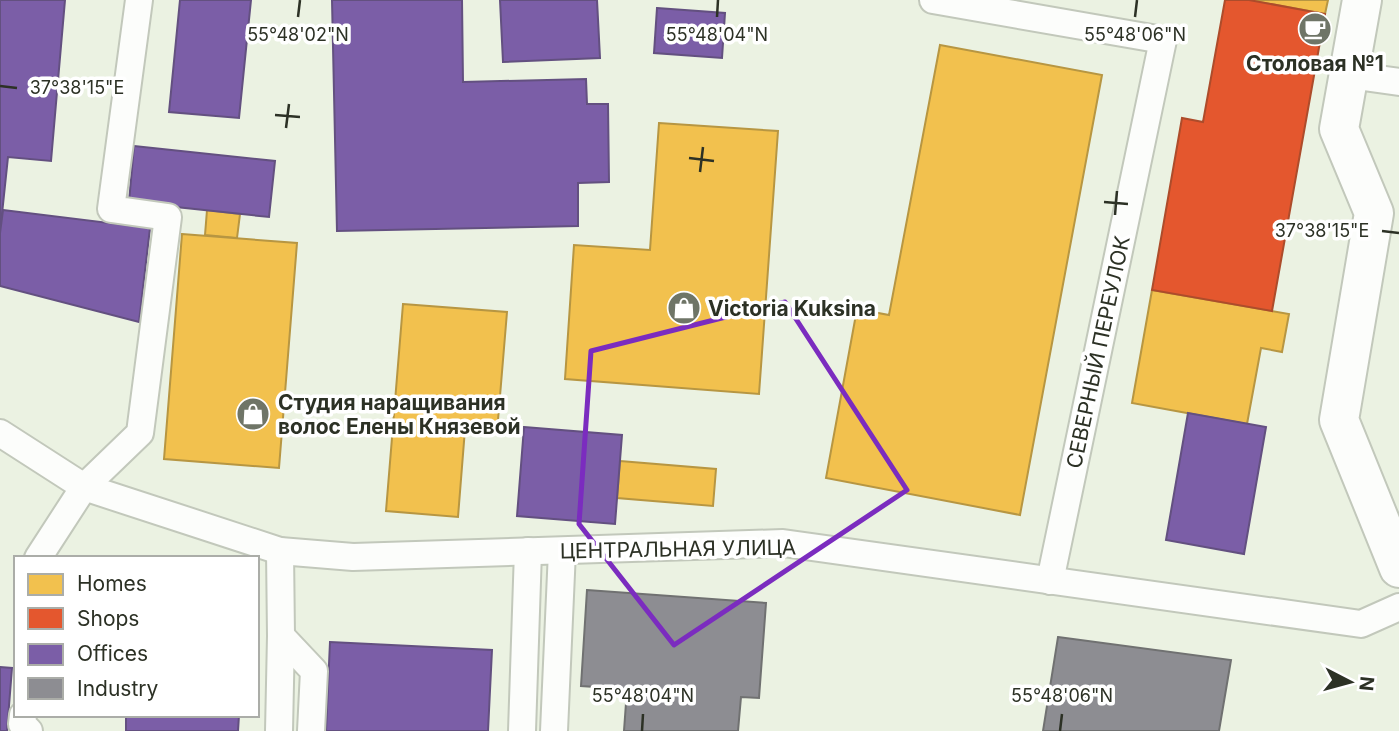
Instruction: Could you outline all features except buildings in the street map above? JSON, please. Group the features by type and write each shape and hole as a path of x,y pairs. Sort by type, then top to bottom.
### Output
{"street":[{"path":"1362,0 1339,129 1374,213 1339,420 1399,568"}],"lane":[{"path":"39,556 84,486 140,433 169,217 110,209 139,0"},
{"name":"СЕВЕРНЫЙ ПЕРЕУЛОК","path":"933,0 1163,40 1050,581"},
{"path":"1349,75 1399,82"},
{"name":"ЦЕНТРАЛЬНАЯ УЛИЦА","path":"0,433 84,486 280,551 353,557 783,543 1360,624 1399,607"},
{"path":"279,731 280,551"},
{"path":"522,731 528,551"},
{"path":"554,731 562,551"},
{"path":"281,636 314,671 311,731"}],"highlighted area":[{"path":"785,302 907,490 674,645 579,524 591,351"}],"place":[{"name":"Столовая №1","path":"1315,29"},
{"name":"Victoria Kuksina","path":"684,308"},
{"name":"Студия наращивания волос Елены Князевой","path":"253,414"}]}
